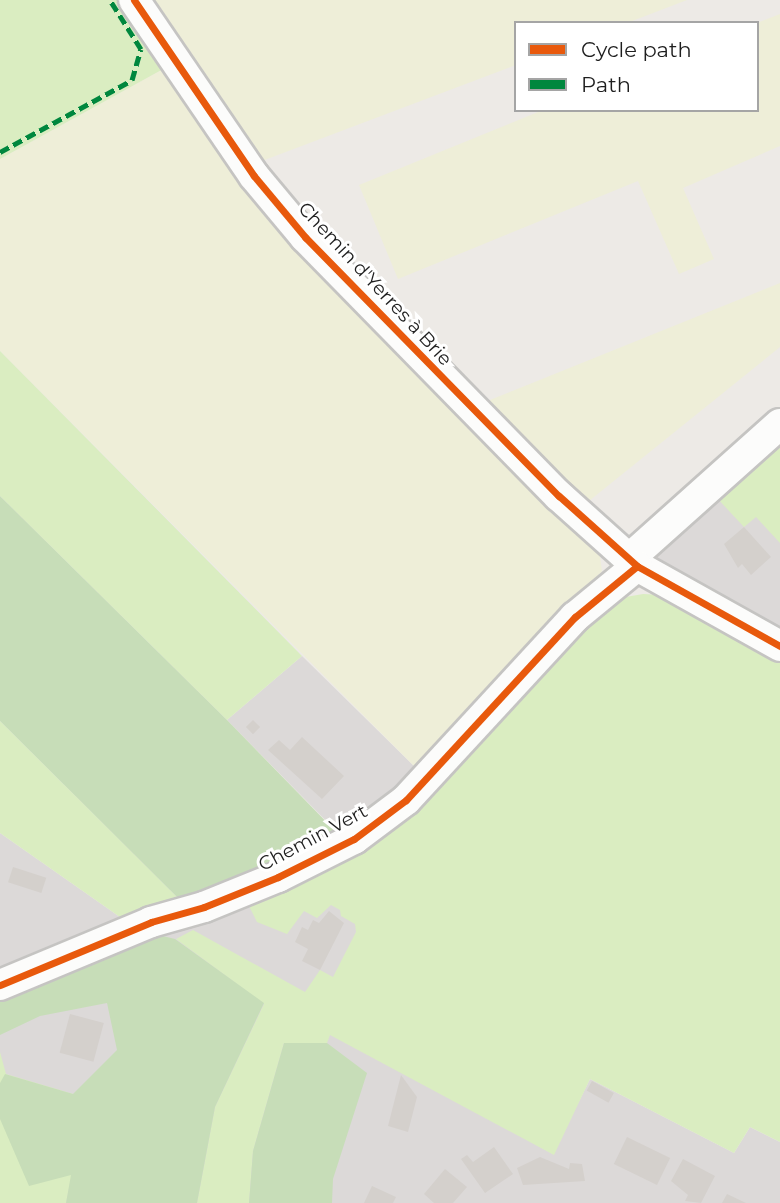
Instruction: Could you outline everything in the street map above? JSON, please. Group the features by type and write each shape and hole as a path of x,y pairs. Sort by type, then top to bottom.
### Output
{"street":[{"name":"Chemin d'Yerres à Brie","path":"134,0 254,176 305,237 559,496 634,562 780,646"},
{"name":"Chemin Vert","path":"0,985 151,922 204,907 278,877 354,839 406,800 575,617 780,424"}],"shaded area":[{"path":"780,421 780,634 639,560"},
{"path":"302,656 420,772 437,800 482,1115 553,1154 590,1079 734,1153 750,1127 780,1142 780,1203 0,1203 0,833 127,922 343,838 227,720"}],"green space":[{"path":"0,0 121,0 165,68 0,159"},
{"path":"143,0 687,0 632,21 514,21 514,66 254,164"},
{"path":"780,14 780,146 683,188 714,259 679,274 638,181 398,279 359,185 538,112 759,112 759,22"},
{"path":"165,68 599,549 602,571 420,772 0,351 0,159"},
{"path":"780,283 780,347 584,505 485,402"},
{"path":"0,351 302,656 227,720 0,496"},
{"path":"780,443 780,543 756,517 744,527 716,497"},
{"path":"0,496 227,720 343,839 185,905 0,721"},
{"path":"643,594 663,595 780,654 780,1142 750,1127 734,1153 590,1079 554,1155 330,1035 327,1043 284,1043 253,1151 249,1203 197,1203 215,1107 264,1004 176,939 193,930 305,992 320,970 333,977 356,932 355,924 341,916 340,910 331,905 317,918 304,911 287,934 257,922 246,900 414,812 543,664 620,598"},
{"path":"0,721 185,905 127,922 0,833"},
{"path":"115,924 175,939 264,1003 215,1107 197,1203 66,1203 71,1175 29,1186 0,1119 0,1083 5,1074 73,1094 117,1050 107,1003 40,1016 0,1035 0,978"},
{"path":"284,1043 327,1043 367,1073 333,1179 332,1203 249,1203 253,1151"},
{"path":"0,1052 6,1074 73,1094 72,1174 66,1203 0,1203"}],"building":[{"path":"744,527 771,557 751,575 742,564 738,568 724,544"},
{"path":"253,720 260,727 253,734 246,727"},
{"path":"302,737 344,776 322,799 268,750 279,740 290,750"},
{"path":"13,867 46,878 41,893 8,882"},
{"path":"329,911 344,923 320,970 302,961 308,949 295,942 302,927 308,930 313,920 319,923"},
{"path":"70,1014 104,1023 93,1062 60,1053"},
{"path":"401,1075 417,1097 408,1132 388,1126"},
{"path":"592,1081 614,1093 609,1103 587,1091"},
{"path":"627,1137 670,1158 657,1185 614,1164"},
{"path":"494,1147 513,1174 485,1193 461,1159 467,1155 473,1162"},
{"path":"540,1157 569,1169 570,1163 582,1164 585,1181 523,1185 517,1168"},
{"path":"683,1159 715,1176 701,1203 685,1201 688,1195 671,1181"},
{"path":"445,1169 467,1187 453,1203 434,1203 424,1194"},
{"path":"372,1186 396,1197 393,1203 364,1203"},
{"path":"727,1194 746,1203 722,1203"}],"marked path":[{"path":"0,152 132,80 141,49 110,0"}],"cycle path":[{"path":"134,0 254,176 305,237 559,496 637,566 780,646"},
{"path":"0,985 151,922 204,907 278,877 354,839 406,800 575,617 637,566"}]}
